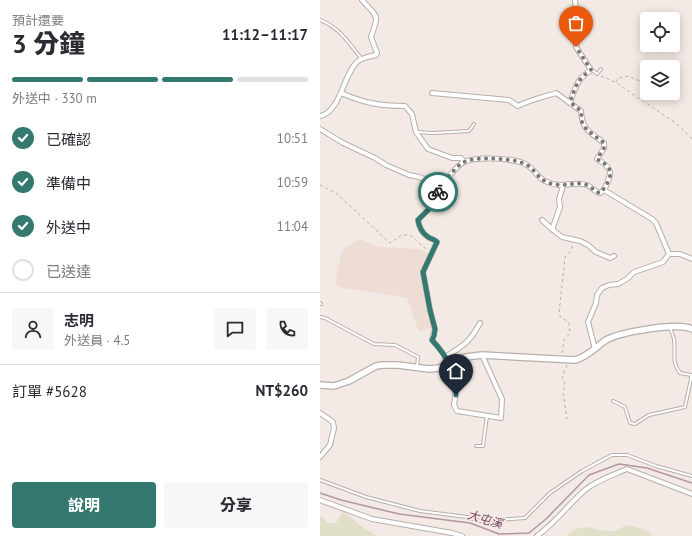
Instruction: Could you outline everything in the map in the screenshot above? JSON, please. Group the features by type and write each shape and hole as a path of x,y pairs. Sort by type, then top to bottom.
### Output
{"street":[{"path":"320,116 325,116 331,110 342,93 348,75 359,61 376,55 371,37 377,21 375,14 362,0"},
{"path":"570,102 576,84 591,70 576,47 578,32 575,0"},
{"path":"432,93 509,100 518,106 529,100 539,99 556,92 581,111 582,122 587,130 604,143 604,148 597,159 606,164 611,175 604,190 600,193 586,185 576,184 563,186 543,181 533,168 525,164 508,160 472,159 464,162 447,178 438,184 436,202 418,220 420,229 428,237 436,240 437,242 423,272 435,329 432,340 450,364 456,382 454,405 457,411 501,418 502,400 482,355"},
{"path":"342,93 361,101 388,106 405,106 412,114 416,132 428,149 452,158 461,158 464,162"},
{"path":"320,129 343,143 375,158 386,165 409,175 438,184"},
{"path":"553,230 560,208 559,199 563,186"},
{"path":"604,190 652,219 656,223 669,254"},
{"path":"542,220 562,237 588,244 596,252 610,258 614,256"},
{"path":"669,254 680,254 692,259"},
{"path":"594,349 588,322 596,303 597,295 602,288 609,285 618,284 627,279 634,272 663,262 669,254"},
{"path":"445,357 463,346 474,336 480,323"},
{"path":"320,385 334,386 349,382 376,366 398,365 434,369 466,357 482,355 568,361 581,359 607,340 626,334 669,326 688,327 692,329"},
{"path":"320,413 332,422 334,428 330,445 320,457"},
{"path":"537,536 586,490 603,479 627,469 692,494"},
{"path":"320,500 372,519 462,536"}],"lane":[{"path":"320,20 332,25 340,31 362,59"},
{"path":"591,70 597,74 600,69"},
{"path":"416,132 433,133 469,131 474,124"},
{"path":"320,317 325,318 374,344 395,345 407,351 418,357 417,368"},
{"path":"613,401 625,407 630,423 635,424 649,415 685,407 688,399 691,375 680,373 676,369 674,360 674,340 669,326"},
{"path":"476,446 483,446 487,416"},
{"path":"320,480 366,497 420,511 467,517 480,521 525,518 550,493 582,471 612,454 627,455 656,466 692,476"}],"path":[{"path":"597,74 616,82 677,124 692,139"},
{"path":"616,82 618,78 628,76 640,81"},
{"path":"320,185 336,194 390,243 402,235 410,235 426,249 434,248"},
{"path":"561,360 564,340 570,332 569,323 560,316 559,313 560,290 565,257 571,251 574,240"},
{"path":"567,419 562,377 568,361"}],"shaded area":[{"path":"361,239 377,247 420,249 430,254 428,268 422,282 434,327 419,332 407,298 338,287 335,283 342,250 355,241"},
{"path":"343,512 377,536 320,536 320,516 328,523 336,523"},
{"path":"627,525 644,529 652,536 566,536 578,528 584,527 613,531"}],"waterway":[{"name":"大屯溪","path":"320,493 341,500 399,514 470,523 499,534 529,533 546,519 589,475 619,464 647,468 692,483"}],"way so far":[{"path":"438,192 438,184 447,178 459,165 472,159 508,160 525,164 533,168 543,181 555,185 586,185 600,193 604,190 611,175 606,164 597,159 604,148 604,143 587,130 582,122 581,111 570,102 576,84 591,70 576,47"}],"route":[{"path":"438,192 436,202 418,220 420,229 428,237 436,240 437,242 423,272 435,329 432,340 452,368 456,382 456,395"}]}
